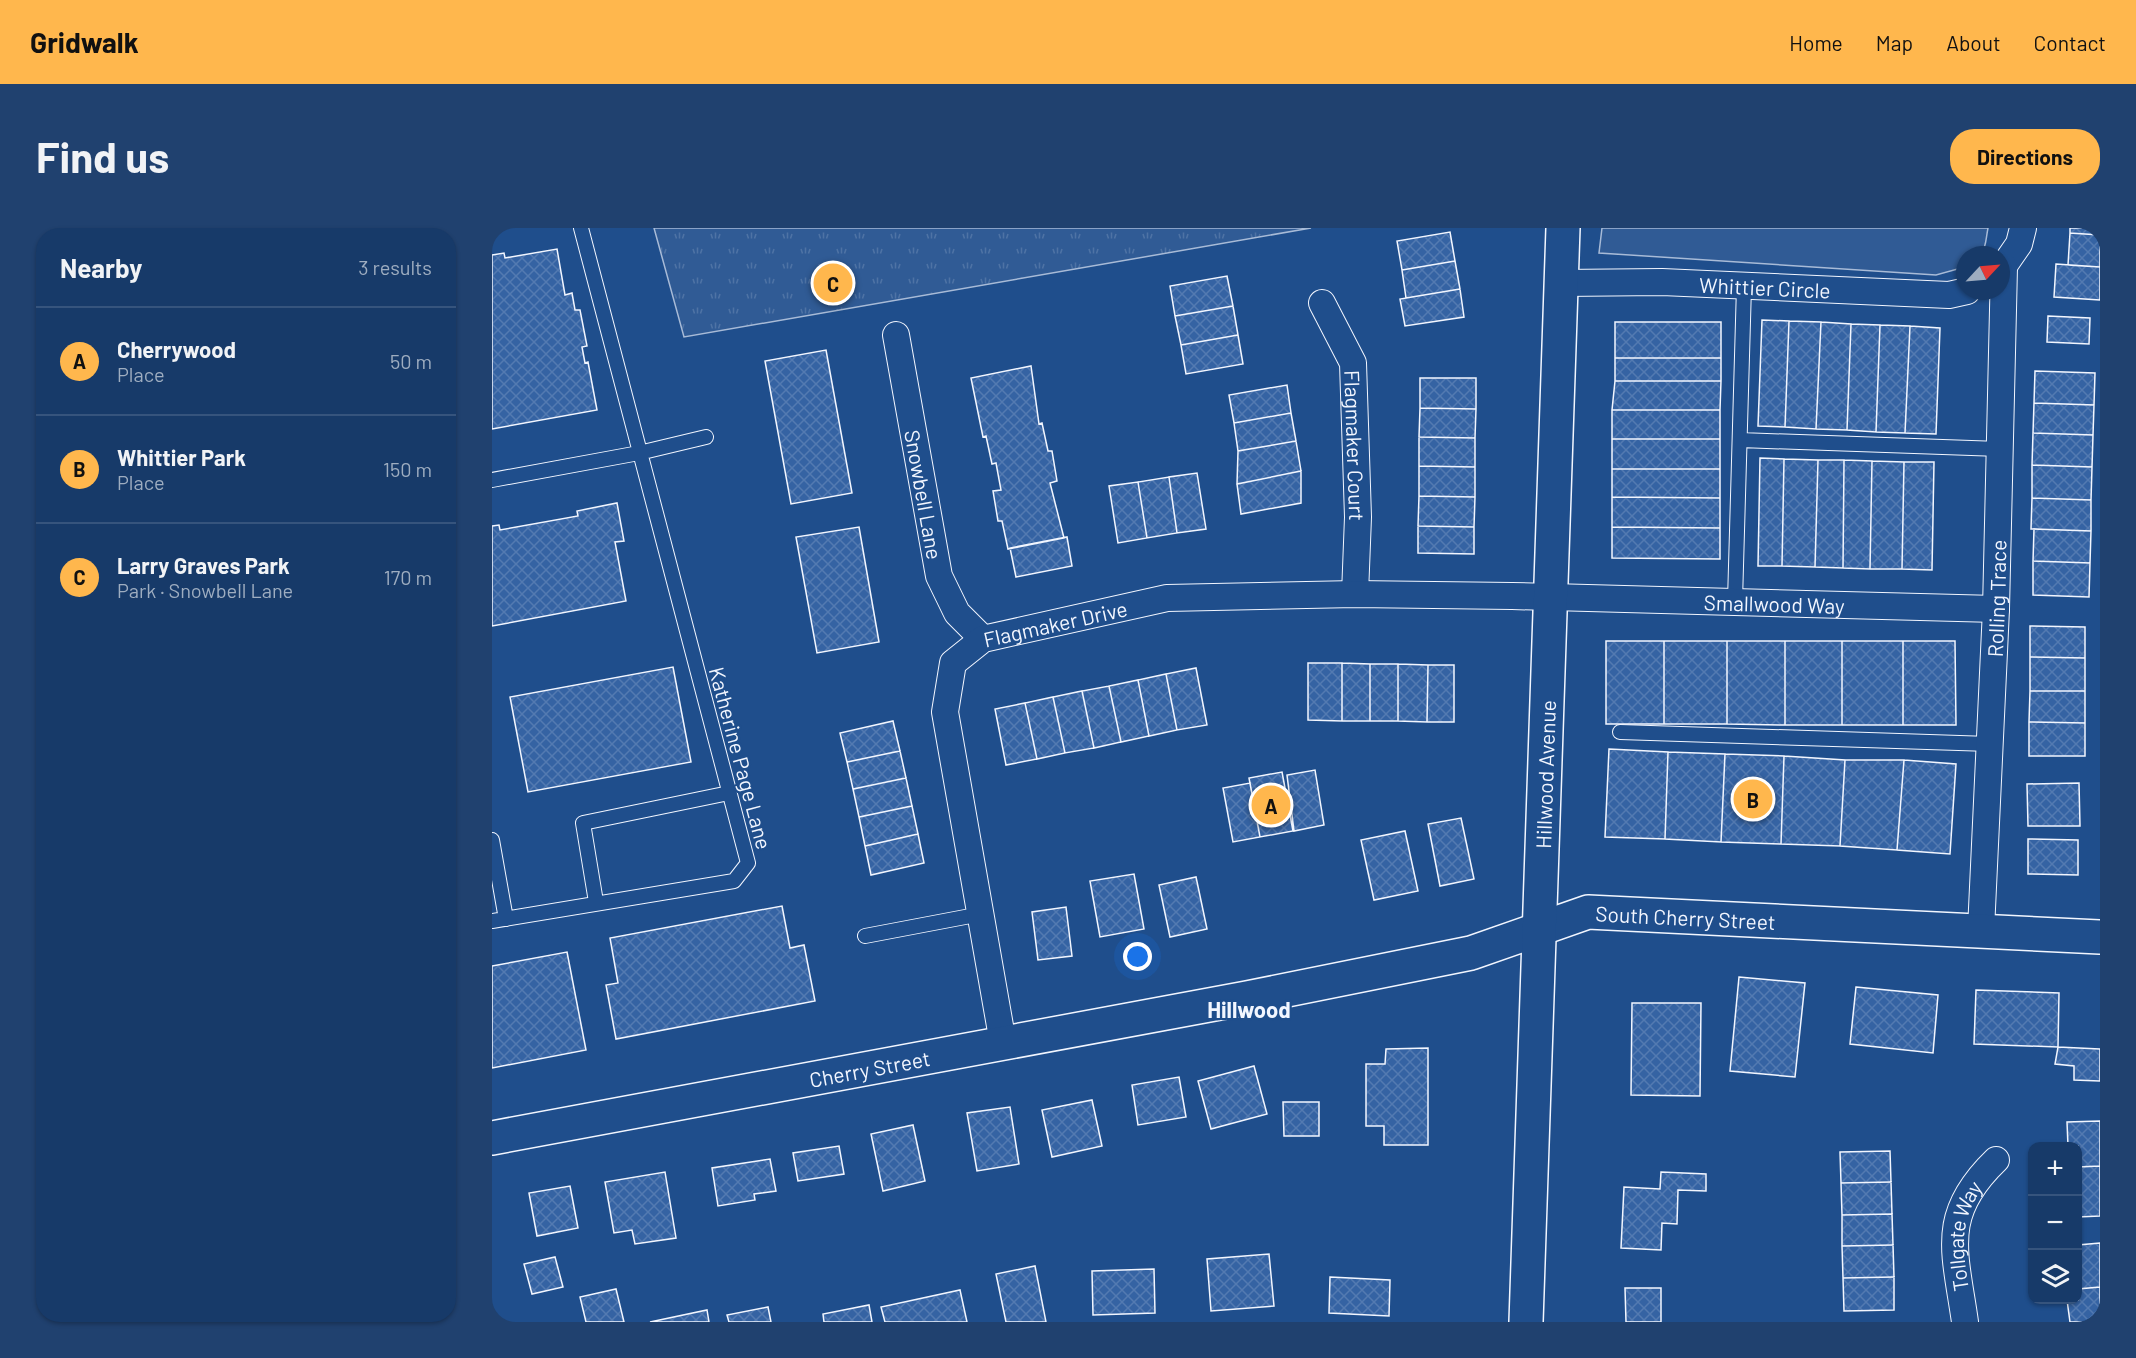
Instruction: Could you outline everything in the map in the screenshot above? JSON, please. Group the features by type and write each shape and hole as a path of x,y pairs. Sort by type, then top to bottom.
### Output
{"street":[{"name":"Hillwood Avenue","path":"1526,1322 1563,228"},
{"path":"2010,258 2019,244 2023,228"},
{"name":"Whittier Circle","path":"1561,283 1662,282 1949,295 1956,293"},
{"name":"Rolling Trace","path":"1981,930 1996,609 2002,300"},
{"name":"Flagmaker Court","path":"1322,303 1353,363 1358,517 1355,594"},
{"name":"Snowbell Lane","path":"896,335 939,576 957,613 983,639"},
{"name":"Flagmaker Drive","path":"1003,1043 945,712 952,663 983,639 1167,597 1355,594 1550,597"},
{"name":"Smallwood Way","path":"1550,597 1996,609"},
{"name":"South Cherry Street","path":"1247,998 1471,953 1588,912 2100,937"},
{"name":"Cherry Street","path":"492,1138 1247,998"},
{"name":"Tollgate Way","path":"1965,1322 1955,1249 1955,1229 1962,1204 1974,1181 1996,1160"}],"lane":[{"name":"Katherine Page Lane","path":"492,840 499,920 734,881 748,863 581,228"},
{"path":"1735,601 1744,286"},
{"path":"492,480 639,453 706,437"},
{"path":"1740,440 2000,449"},
{"path":"1620,732 1990,744"},
{"path":"596,903 583,823 729,794"},
{"path":"865,936 981,914"}],"green space":[{"path":"654,228 1311,228 684,337"},
{"path":"1602,228 1988,228 1985,246 1956,246 1956,269 1936,275 1599,253"}],"building":[{"path":"2070,228 2100,228 2100,235 2070,233"},
{"path":"1450,232 1455,261 1402,270 1397,241"},
{"path":"2070,233 2100,235 2100,267 2068,265"},
{"path":"557,249 565,295 572,293 575,310 580,310 587,346 582,347 585,363 588,362 597,410 492,429 492,255 504,253 505,258"},
{"path":"1455,261 1460,289 1406,298 1402,270"},
{"path":"2056,264 2100,267 2100,300 2054,297"},
{"path":"1227,276 1233,306 1175,316 1170,286"},
{"path":"1460,289 1464,317 1405,326 1400,299"},
{"path":"1233,306 1238,335 1181,345 1175,316"},
{"path":"2048,316 2090,318 2089,344 2047,342"},
{"path":"1762,320 1789,321 1785,427 1758,426"},
{"path":"1789,321 1821,322 1816,429 1785,427"},
{"path":"1615,322 1721,322 1721,358 1615,358"},
{"path":"1821,322 1851,324 1847,430 1816,429"},
{"path":"1851,324 1880,325 1876,432 1847,430"},
{"path":"1880,325 1910,326 1905,433 1876,432"},
{"path":"1910,326 1940,328 1936,434 1905,433"},
{"path":"1238,335 1243,364 1186,374 1181,345"},
{"path":"826,350 852,493 791,504 765,361"},
{"path":"1615,358 1721,358 1721,381 1615,381"},
{"path":"1031,366 1039,424 1042,423 1048,451 1052,451 1057,481 1050,483 1064,538 1008,549 1002,521 998,521 993,491 1001,490 996,463 992,464 986,436 983,437 971,378"},
{"path":"2035,371 2095,373 2094,405 2034,403"},
{"path":"1420,378 1476,378 1476,409 1420,408"},
{"path":"1615,381 1721,381 1720,410 1612,410"},
{"path":"1287,385 1291,413 1234,423 1229,395"},
{"path":"2034,403 2094,405 2093,435 2033,433"},
{"path":"1420,408 1476,409 1475,438 1419,437"},
{"path":"1612,410 1720,410 1720,439 1612,439"},
{"path":"1291,413 1296,441 1238,451 1234,423"},
{"path":"2033,433 2093,435 2092,467 2032,465"},
{"path":"1419,437 1475,438 1475,467 1419,466"},
{"path":"1612,439 1720,439 1720,469 1612,469"},
{"path":"1296,441 1301,471 1237,484 1238,451"},
{"path":"1760,458 1784,459 1782,566 1758,566"},
{"path":"1784,459 1818,460 1815,567 1782,566"},
{"path":"1818,460 1844,460 1843,568 1815,567"},
{"path":"1844,460 1872,461 1870,569 1843,568"},
{"path":"1872,461 1904,462 1902,569 1870,569"},
{"path":"1904,462 1934,462 1932,570 1902,569"},
{"path":"2032,465 2092,467 2091,500 2032,498"},
{"path":"1419,466 1475,467 1475,497 1419,496"},
{"path":"1612,469 1720,469 1720,498 1612,497"},
{"path":"1301,471 1301,503 1241,514 1237,484"},
{"path":"1197,473 1206,529 1177,533 1169,477"},
{"path":"1169,477 1177,533 1147,538 1138,482"},
{"path":"1138,482 1147,538 1118,543 1109,486"},
{"path":"1419,496 1475,497 1474,527 1418,526"},
{"path":"1612,497 1720,498 1720,528 1612,527"},
{"path":"2032,498 2091,500 2091,531 2031,529"},
{"path":"617,503 624,541 615,542 626,601 492,626 492,526 499,525 500,530 578,516 577,511"},
{"path":"1418,526 1474,527 1474,554 1418,553"},
{"path":"859,527 879,642 817,653 796,537"},
{"path":"1612,527 1720,528 1720,559 1612,558"},
{"path":"2034,529 2091,531 2090,563 2033,561"},
{"path":"1067,537 1072,566 1016,577 1010,548"},
{"path":"2033,561 2090,563 2089,597 2033,595"},
{"path":"2030,626 2085,627 2085,658 2030,657"},
{"path":"1606,641 1664,641 1664,724 1606,724"},
{"path":"1664,641 1727,641 1727,724 1664,724"},
{"path":"1727,641 1785,641 1785,725 1727,724"},
{"path":"1785,641 1842,641 1842,725 1785,725"},
{"path":"1842,641 1903,641 1903,725 1842,725"},
{"path":"1903,641 1955,641 1956,725 1903,725"},
{"path":"2030,657 2085,658 2085,691 2030,691"},
{"path":"1308,663 1342,663 1342,721 1308,720"},
{"path":"1342,663 1370,664 1370,721 1342,721"},
{"path":"1370,664 1398,664 1398,721 1370,721"},
{"path":"1398,664 1428,665 1427,722 1398,721"},
{"path":"1428,665 1454,665 1454,722 1427,722"},
{"path":"673,667 691,762 528,792 510,697"},
{"path":"1196,668 1207,725 1177,730 1166,674"},
{"path":"1166,674 1177,730 1149,736 1138,680"},
{"path":"1138,680 1149,736 1121,742 1109,686"},
{"path":"1109,686 1121,742 1094,748 1082,691"},
{"path":"1082,691 1094,748 1065,753 1053,697"},
{"path":"2030,691 2085,691 2085,723 2029,722"},
{"path":"1053,697 1065,753 1037,759 1025,703"},
{"path":"1025,703 1037,759 1006,765 995,709"},
{"path":"893,721 900,751 847,762 840,733"},
{"path":"2029,722 2085,723 2085,756 2029,756"},
{"path":"1609,749 1668,752 1665,839 1605,837"},
{"path":"900,751 906,778 853,789 847,762"},
{"path":"1668,752 1725,754 1721,842 1665,839"},
{"path":"1725,754 1784,756 1781,844 1721,842"},
{"path":"1784,756 1845,760 1840,846 1781,844"},
{"path":"1845,760 1904,760 1897,850 1840,846"},
{"path":"1904,760 1956,764 1950,854 1897,850"},
{"path":"1315,770 1324,825 1294,831 1287,775"},
{"path":"1282,772 1293,831 1260,837 1249,778"},
{"path":"906,778 912,806 859,817 853,789"},
{"path":"1250,783 1260,837 1233,842 1223,788"},
{"path":"2079,783 2080,826 2028,826 2027,784"},
{"path":"912,806 918,834 865,846 859,817"},
{"path":"1461,818 1474,879 1440,886 1428,824"},
{"path":"1405,831 1418,891 1374,900 1361,840"},
{"path":"918,834 924,863 871,875 865,846"},
{"path":"2028,839 2078,840 2078,875 2028,874"},
{"path":"1134,874 1144,929 1100,937 1090,881"},
{"path":"1196,877 1207,929 1170,937 1159,885"},
{"path":"782,906 790,948 804,945 815,1001 616,1039 606,985 618,983 610,938"},
{"path":"1066,907 1072,956 1038,960 1032,912"},
{"path":"567,952 586,1050 492,1068 492,966"},
{"path":"1739,977 1805,983 1795,1077 1730,1071"},
{"path":"1856,987 1938,995 1933,1053 1850,1044"},
{"path":"1976,990 2059,993 2058,1047 1974,1044"},
{"path":"1632,1003 1701,1003 1700,1096 1631,1095"},
{"path":"2058,1047 2100,1049 2100,1081 2074,1080 2074,1066 2055,1064"},
{"path":"1428,1048 1428,1145 1384,1145 1384,1126 1366,1126 1366,1064 1385,1064 1386,1049"},
{"path":"1254,1066 1267,1114 1211,1129 1198,1081"},
{"path":"1179,1077 1186,1117 1138,1125 1132,1085"},
{"path":"1092,1100 1102,1146 1052,1157 1042,1110"},
{"path":"1283,1102 1319,1102 1319,1136 1284,1136"},
{"path":"1010,1107 1019,1164 977,1171 967,1113"},
{"path":"2100,1121 2100,1166 2082,1167 2082,1142 2068,1142 2067,1122"},
{"path":"913,1125 925,1181 883,1191 871,1134"},
{"path":"839,1146 844,1174 798,1181 793,1153"},
{"path":"1890,1151 1891,1182 1841,1183 1840,1152"},
{"path":"770,1159 776,1191 754,1194 755,1200 718,1206 712,1168"},
{"path":"2100,1166 2100,1216 2082,1217 2082,1167"},
{"path":"665,1172 676,1238 635,1244 632,1230 614,1233 605,1182"},
{"path":"1661,1172 1706,1174 1706,1191 1678,1190 1677,1224 1662,1223 1661,1250 1621,1248 1624,1187 1660,1189"},
{"path":"1891,1182 1892,1214 1842,1215 1841,1183"},
{"path":"570,1186 578,1228 537,1236 529,1193"},
{"path":"1892,1214 1893,1245 1842,1246 1842,1215"},
{"path":"2100,1243 2100,1287 2082,1289 2082,1245"},
{"path":"1893,1245 1894,1277 1843,1278 1842,1246"},
{"path":"1269,1254 1274,1306 1211,1311 1207,1259"},
{"path":"555,1257 563,1287 532,1294 524,1264"},
{"path":"1035,1266 1046,1322 1006,1322 996,1274"},
{"path":"1154,1269 1155,1313 1093,1315 1092,1271"},
{"path":"1330,1277 1390,1280 1389,1316 1329,1313"},
{"path":"1894,1277 1894,1310 1844,1311 1843,1278"},
{"path":"2100,1287 2100,1322 2070,1322 2068,1304 2082,1304 2082,1289"},
{"path":"1625,1288 1661,1288 1661,1322 1626,1322"},
{"path":"616,1289 624,1322 586,1322 580,1297"},
{"path":"960,1290 967,1322 885,1322 881,1307"},
{"path":"869,1305 872,1322 824,1322 823,1314"},
{"path":"768,1307 771,1322 729,1322 727,1315"},
{"path":"707,1310 709,1322 650,1322"}],"place":[{"name":"Larry Graves Park","path":"833,283"},
{"name":"Whittier Park","path":"1753,799"},
{"name":"Cherrywood","path":"1271,805"}],"district":[{"name":"Hillwood","path":"1249,1009"}]}
